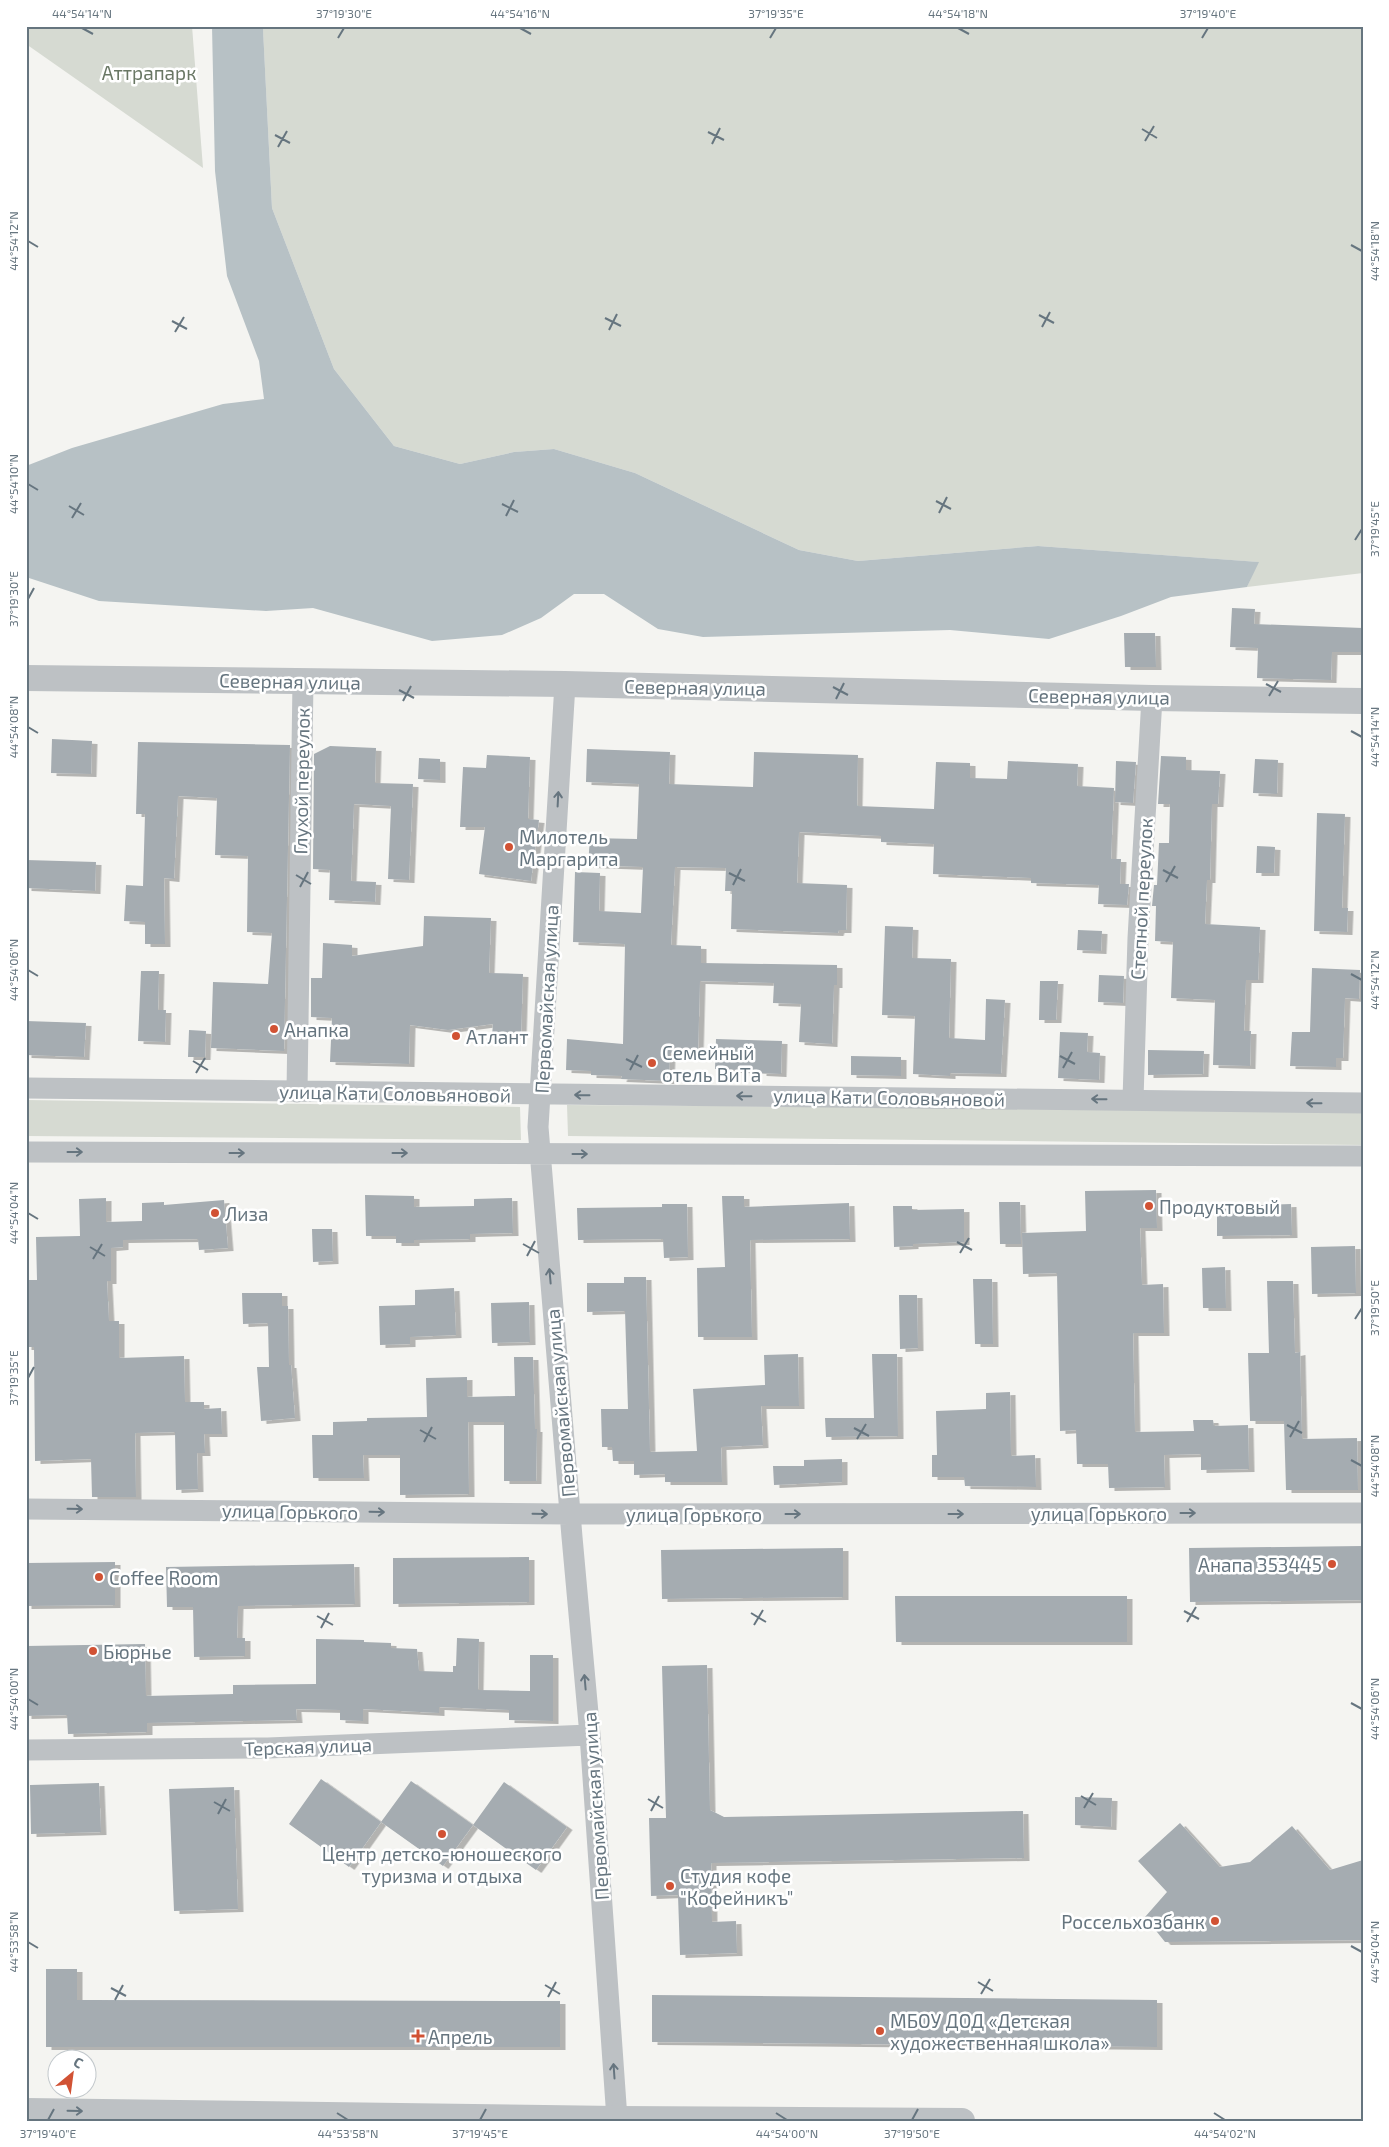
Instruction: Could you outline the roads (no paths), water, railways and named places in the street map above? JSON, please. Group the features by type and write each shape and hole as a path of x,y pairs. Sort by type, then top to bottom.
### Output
{"street":[{"name":"Северная улица","path":"26,678 565,684 1363,701"},
{"name":"Глухой переулок","path":"296,1092 303,681"},
{"name":"Первомайская улица","path":"565,684 538,1127 590,1735 618,2120"},
{"name":"Степной переулок","path":"1133,1100 1138,938 1152,698"},
{"name":"улица Кати Соловьяновой","path":"26,1088 1363,1103"},
{"path":"26,1152 1363,1156"},
{"name":"улица Горького","path":"26,1509 570,1514 1363,1513"},
{"name":"Терская улица","path":"26,1750 268,1748 590,1735"},
{"path":"26,2111 618,2120 962,2121"}],"place":[{"name":"Милотель Маргарита","path":"509,847"},
{"name":"Анапка","path":"274,1029"},
{"name":"Атлант","path":"456,1036"},
{"name":"Семейный отель ВиТа","path":"652,1063"},
{"name":"Продуктовый","path":"1149,1206"},
{"name":"Лиза","path":"215,1213"},
{"name":"Анапа 353445","path":"1332,1564"},
{"name":"Coffee Room","path":"99,1577"},
{"name":"Бюрнье","path":"93,1651"},
{"name":"Центр детско-юношеского туризма и отдыха","path":"442,1834"},
{"name":"Студия кофе \"Кофейникъ\"","path":"670,1886"},
{"name":"Россельхозбанк","path":"1215,1921"},
{"name":"МБОУ ДОД «Детская художественная школа»","path":"880,2031"},
{"name":"Апрель","path":"418,2036"}],"park label":[{"name":"Аттрапарк","path":"149,72"}]}
